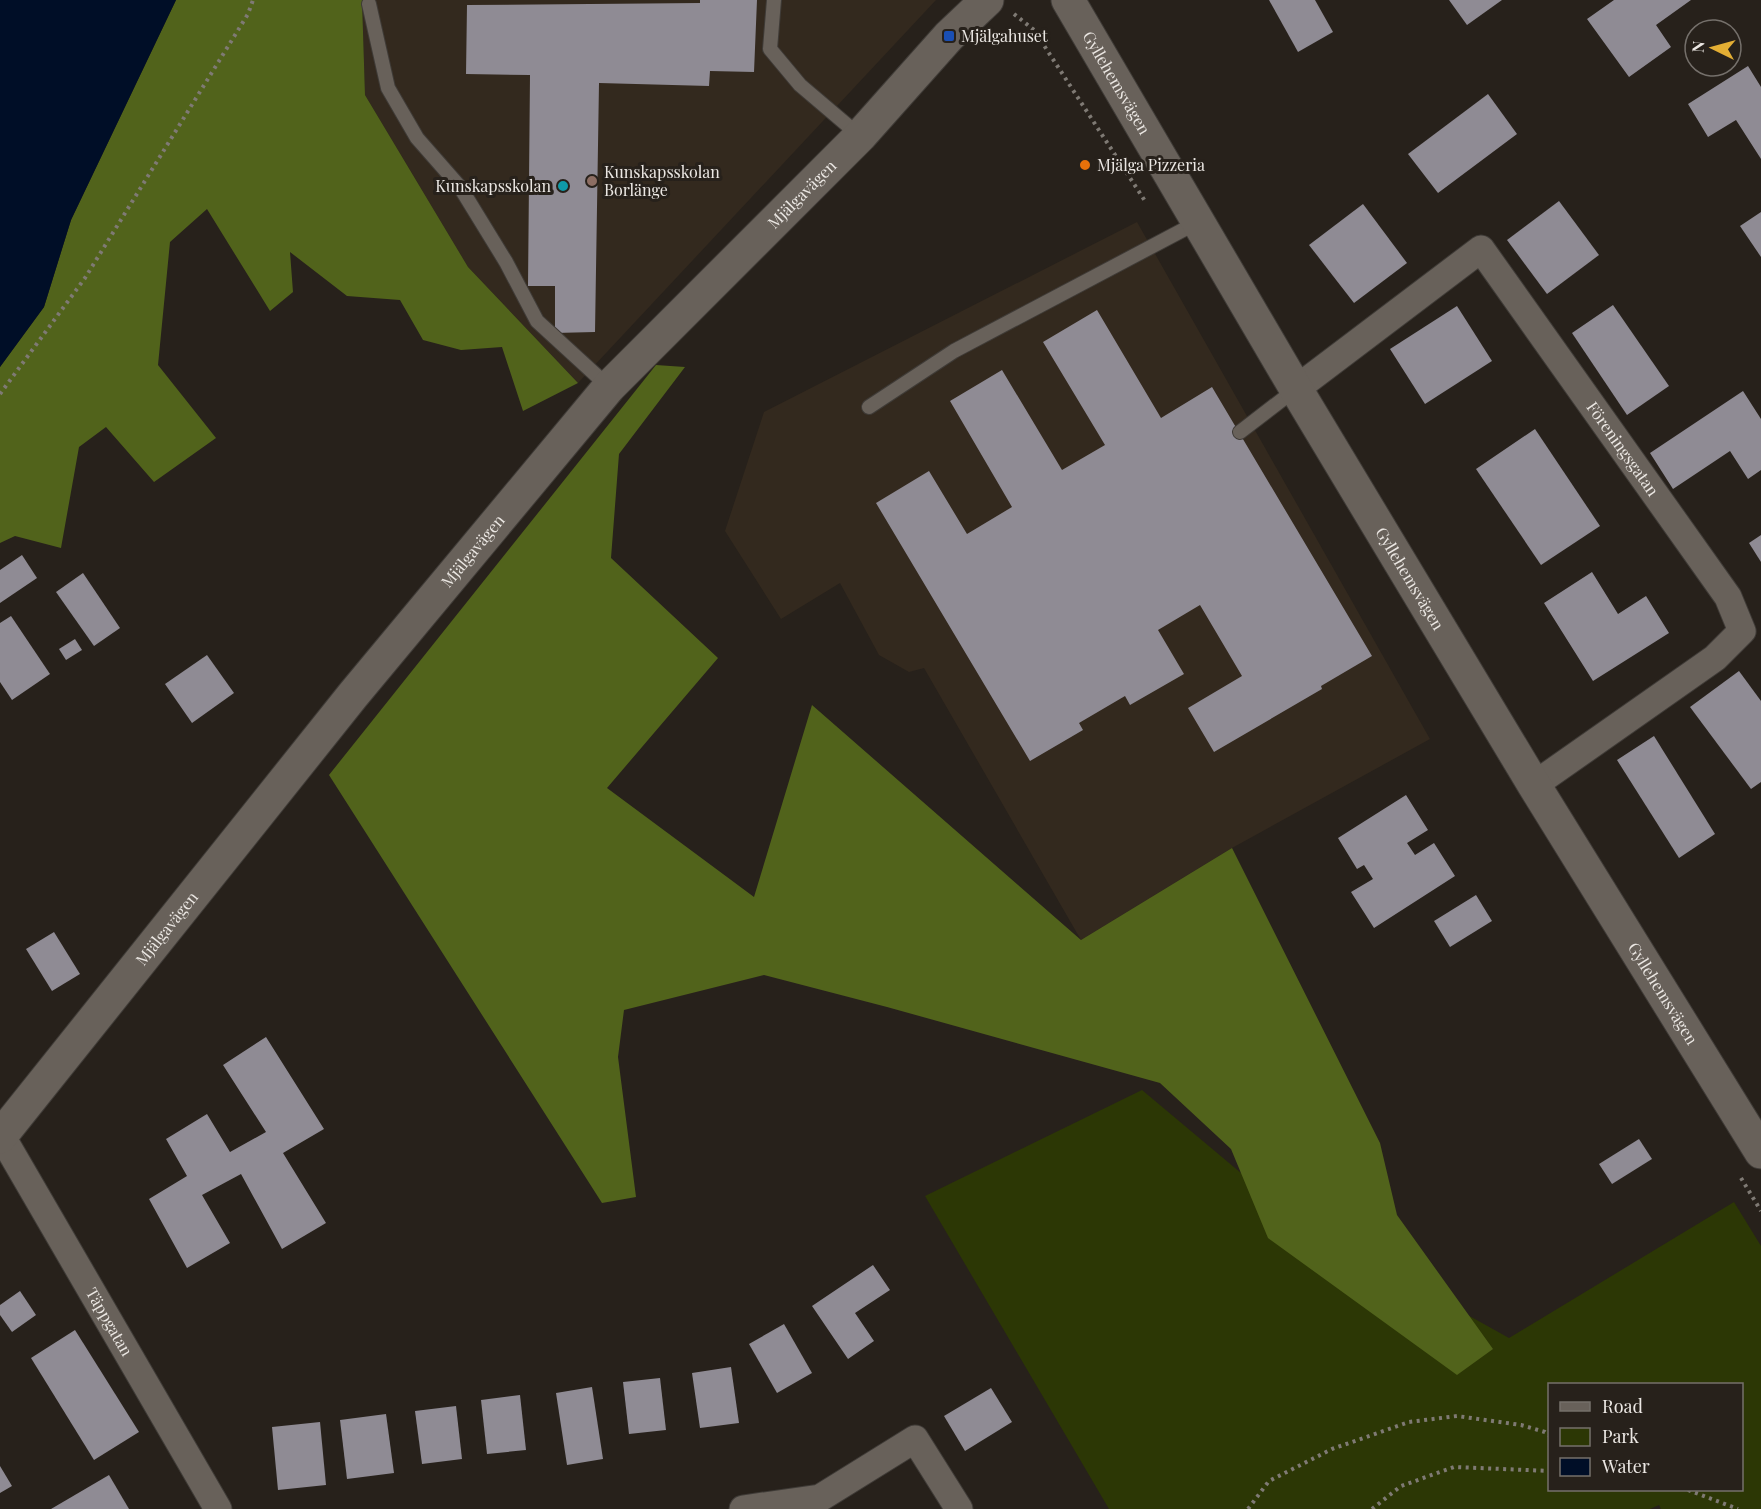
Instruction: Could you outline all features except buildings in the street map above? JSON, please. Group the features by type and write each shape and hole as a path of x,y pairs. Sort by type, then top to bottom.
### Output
{"street":[{"name":"Mjälgavägen","path":"1,1136 353,695 609,387 860,136 949,36 987,0"},
{"name":"Gyllehemsvägen","path":"1068,0 1296,389 1534,785 1761,1152"},
{"name":"Föreningsgatan","path":"1296,389 1481,249 1728,597 1751,634 1534,785"},
{"name":"Täppgatan","path":"1,1136 218,1509"},
{"path":"743,1509 825,1503 915,1439 958,1509"}],"lane":[{"path":"774,0 770,49 800,85 860,136"},
{"path":"369,4 388,88 417,138 460,187 506,262 537,321 609,387"},
{"path":"869,407 954,351 1198,222"},
{"path":"1240,432 1296,389"}],"path":[{"path":"0,394 85,278 248,14 253,0"},
{"path":"1248,1509 1269,1481 1332,1449 1409,1422 1457,1416 1521,1425 1548,1434"},
{"path":"1372,1509 1401,1486 1454,1467 1548,1471"},
{"path":"1691,1491 1738,1509"}],"shaded area":[{"name":"Kunskapsskolan Borlänge","path":"362,0 936,0 578,383 468,267 365,95"},
{"path":"1137,222 1430,739 1232,848 1081,940 924,668 909,672 879,655 840,583 781,619 725,531 764,412"}],"green space":[{"path":"176,0 362,0 365,95 468,267 578,383 523,411 502,347 461,350 423,340 400,300 347,296 290,252 293,292 270,311 207,209 170,242 158,365 216,438 154,482 106,427 79,447 61,548 15,536 0,543 0,367 44,307 71,220"},
{"path":"656,365 685,367 619,454 611,558 718,658 607,788 754,897 812,705 1081,940 1232,848 1380,1143 1397,1215 1493,1349 1457,1375 1268,1238 1231,1149 1160,1083 764,975 624,1010 618,1057 636,1197 602,1203 329,775"},
{"path":"1142,1090 1297,1220 1509,1338 1734,1202 1761,1246 1761,1509 1661,1509 1659,1505 1650,1509 1109,1509 925,1196"}],"water":[{"path":"0,0 176,0 71,220 44,307 0,367"}],"place":[{"name":"Mjälgahuset","path":"949,36"},
{"name":"Mjälga Pizzeria","path":"1085,165"},
{"name":"Kunskapsskolan Borlänge","path":"592,181"},
{"name":"Kunskapsskolan","path":"563,186"}]}
